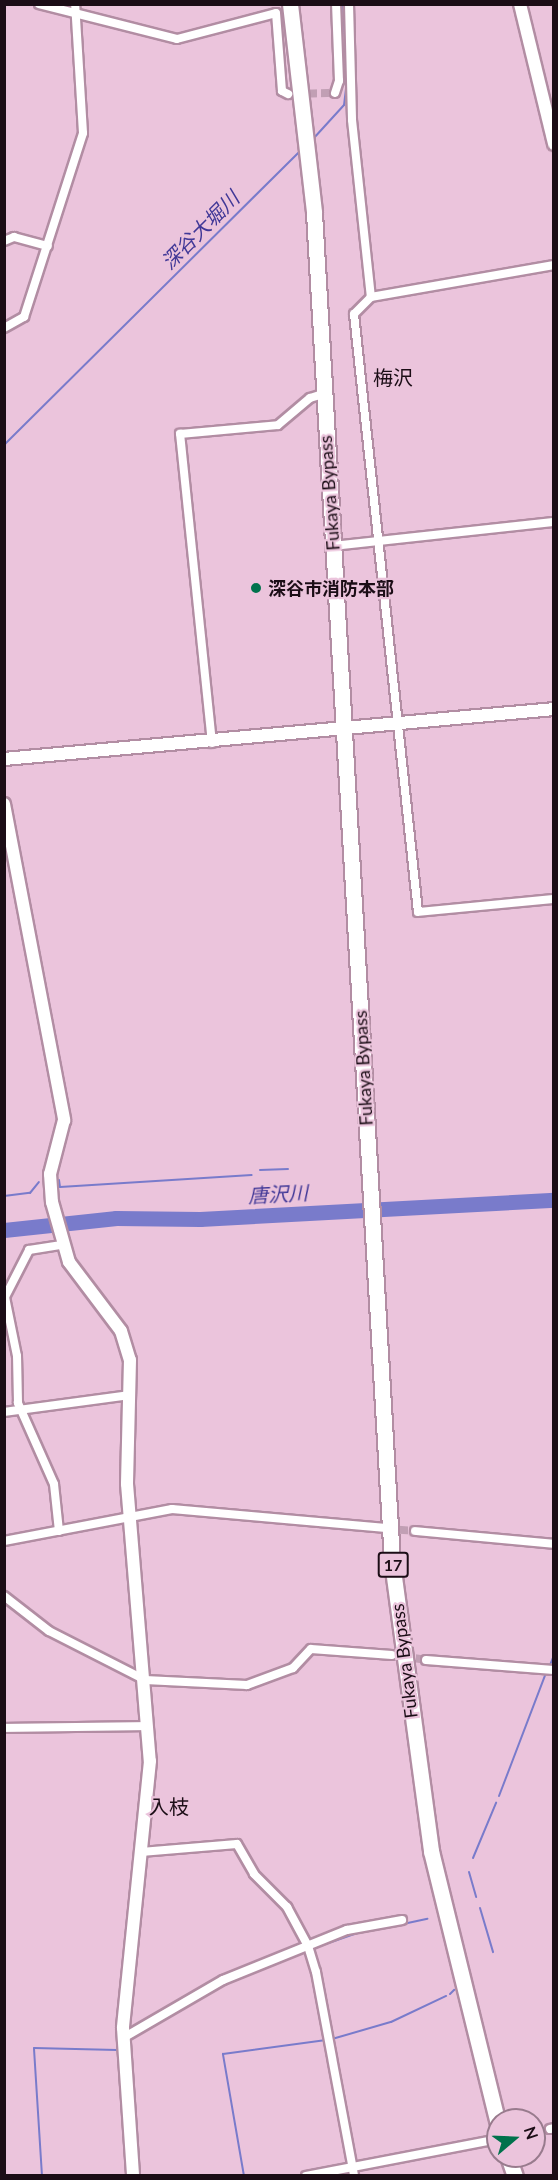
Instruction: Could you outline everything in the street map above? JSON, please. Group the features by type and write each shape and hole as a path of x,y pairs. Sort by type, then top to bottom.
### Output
{"highway":[{"name":"Fukaya Bypass","path":"290,4 314,213 392,1562 409,1705 441,1902 494,2108"}],"street":[{"path":"39,4 177,39 276,13 282,91 288,94"},
{"path":"4,328 24,317 83,133 75,4"},
{"path":"335,93 339,81 336,4"},
{"path":"349,4 352,120 371,297"},
{"path":"520,4 554,144"},
{"path":"4,241 14,237 48,246"},
{"path":"554,265 371,297 354,314 400,725 418,912 554,899"},
{"path":"212,743 180,434 278,425 310,398 323,394"},
{"path":"332,546 554,522"},
{"path":"4,759 212,743 554,709"},
{"path":"4,804 64,1120 50,1174 53,1205 62,1243 73,1269 125,1338 130,1360 127,1484 132,1514 150,1761 123,2038 134,2175"},
{"path":"60,1531 54,1484 20,1410 17,1356 6,1292 29,1250 62,1243"},
{"path":"4,1412 130,1395"},
{"path":"4,1541 132,1514 172,1509 383,1528"},
{"path":"415,1531 554,1544"},
{"path":"4,1596 49,1630 145,1680 247,1685 293,1668 311,1649 392,1655"},
{"path":"426,1660 554,1670"},
{"path":"4,1728 148,1726"},
{"path":"141,1852 237,1844 254,1874 287,1907 308,1946 329,2032 354,2171"},
{"path":"123,2038 223,1980 352,1929 402,1920"},
{"path":"306,2175 354,2171 486,2142"}],"waterway":[{"name":"深谷大堀川","path":"343,4 346,59"},
{"name":"深谷大堀川","path":"313,139 344,105 347,79"},
{"name":"深谷大堀川","path":"4,445 300,151"},
{"path":"260,1170 288,1169"},
{"path":"59,1180 60,1187 252,1175"},
{"path":"4,1196 30,1193 39,1182"},
{"name":"唐沢川","path":"4,1230 116,1218 200,1219 554,1200"},
{"path":"550,1665 554,1655"},
{"path":"499,1796 546,1673"},
{"path":"473,1858 496,1803"},
{"path":"469,1872 476,1897"},
{"path":"480,1908 493,1952"},
{"path":"403,1924 427,1919"},
{"path":"311,1949 363,1931"},
{"path":"133,2038 223,1985 306,1951"},
{"path":"450,1994 454,1990"},
{"path":"332,2039 391,2022 446,1996"},
{"path":"244,2176 223,2054 326,2040"},
{"path":"42,2176 34,2048 117,2050"}],"tunnel":[{"path":"297,94 335,93"},
{"path":"388,1529 415,1531"},
{"path":"392,1655 426,1660"},
{"path":"546,2130 550,2129"}],"place":[{"name":"深谷市消防本部","path":"256,588"}],"district":[{"name":"梅沢","path":"393,377"},
{"name":"入枝","path":"169,1806"}]}
